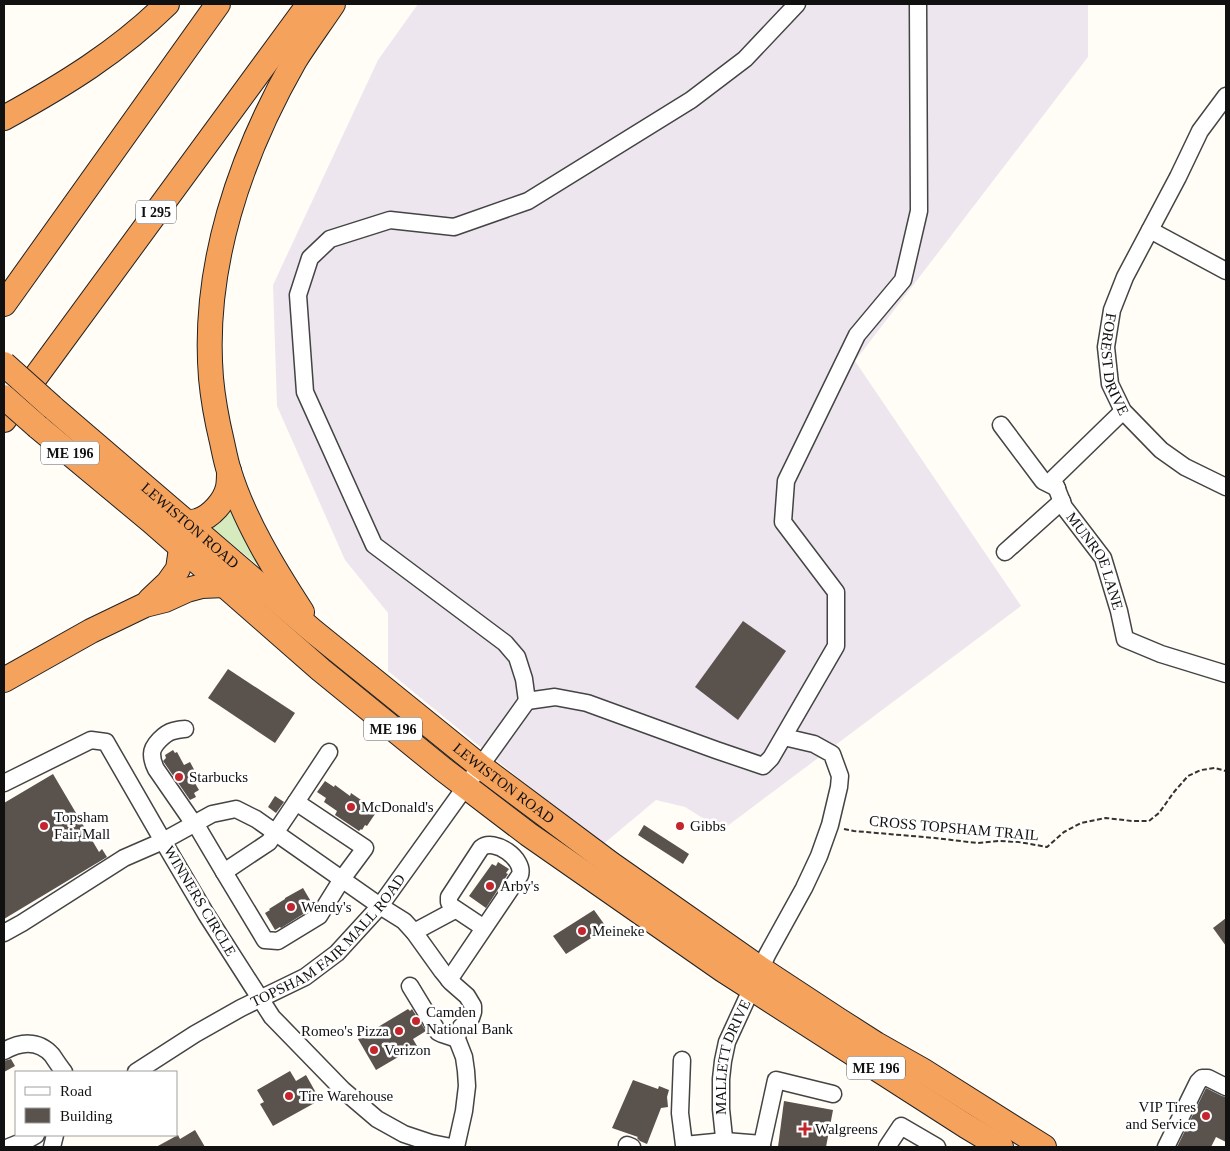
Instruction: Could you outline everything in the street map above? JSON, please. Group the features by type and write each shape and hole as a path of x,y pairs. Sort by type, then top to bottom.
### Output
{"highway":[{"path":"4,118 85,71 119,46 167,4"},
{"path":"4,304 218,4"},
{"name":"I 295","path":"4,420 309,4"},
{"path":"313,631 264,550 245,512 229,471 216,412 210,368 210,342 216,272 234,196 258,134 278,93 297,58 334,4"},
{"name":"LEWISTON ROAD","path":"4,364 313,631 480,766 610,864 756,979 958,1121 1001,1147"},
{"name":"LEWISTON ROAD","path":"4,397 151,520 320,670 444,770 536,840 686,945 756,979 868,1039 922,1070 1044,1147"},
{"path":"151,520 185,522 197,521 203,518 219,505 226,493 229,471"},
{"path":"145,605 172,578 178,569 185,522"},
{"path":"4,680 91,632 145,605 165,600 187,590 202,586 225,585"}],"street":[{"path":"798,4 745,59 691,100 528,201 454,227 390,220 330,239 310,258 298,295 305,392 374,545 506,643 517,657 524,679 527,701 556,697 587,703 763,766 771,758 784,737 836,646 836,592 783,522 786,481 857,335 903,280 919,211 918,4"},
{"name":"FOREST DRIVE","path":"1226,96 1200,131 1125,277 1112,310 1106,347 1110,384 1123,411 1161,450 1177,462 1226,487"},
{"path":"1150,230 1226,271"},
{"path":"1059,494 1053,480 1123,411"},
{"path":"1001,425 1043,481 1059,494"},
{"path":"1005,552 1059,494"},
{"name":"MUNROE LANE","path":"1059,494 1064,507 1103,558 1120,611 1125,639 1161,654 1226,674"},
{"name":"TOPSHAM FAIR MALL ROAD","path":"138,1071 195,1034 305,977 337,953 380,906 527,701"},
{"path":"186,728 172,731 162,738 153,751 153,764 194,824 266,940 278,942 319,916 342,879 365,848 296,802"},
{"name":"MALLETT DRIVE","path":"725,1144 721,1109 721,1079 727,1042 767,955 804,888 819,856 830,825 838,793 840,776 832,754 814,744 784,737"},
{"path":"4,782 91,740 106,742 163,841 124,858 4,933"},
{"path":"224,872 270,842 328,752"},
{"name":"WINNERS CIRCLE","path":"452,1147 431,1143 404,1134 377,1119 343,1090 272,1017 206,914 163,841 212,814 236,810 256,819 404,921 449,980 467,996 473,1006 474,1012 471,1018 461,1027 457,1039"},
{"path":"449,980 520,875 521,871 517,860 492,844 484,845 450,897 449,902 455,910 484,928"},
{"path":"414,932 455,910"},
{"path":"410,986 438,1032 457,1039 464,1057 467,1086 456,1147"},
{"path":"4,1051 13,1046 24,1044 38,1046 51,1054 63,1071"},
{"path":"682,1060 680,1113 683,1146 725,1144 762,1146 776,1080 833,1094"},
{"path":"1166,1147 1198,1082 1202,1078 1208,1078 1226,1087"},
{"path":"887,1147 901,1126 930,1146"},
{"path":"4,1136 10,1147 34,1136"}],"path":[{"name":"CROSS TOPSHAM TRAIL","path":"830,825 854,831 978,843 1019,842 1047,847 1064,832 1080,823 1106,818 1149,821 1159,813 1188,776 1201,770 1215,768 1226,771"}],"shaded area":[{"path":"418,4 1088,4 1088,57 855,361 1021,606 722,830 685,807 656,800 601,846 388,671 388,613 345,560 277,406 273,285 378,60"}],"green space":[{"path":"228,500 264,568 260,567 212,528 211,525"}],"building":[{"path":"743,621 786,651 738,720 695,687"},
{"path":"228,669 295,713 275,743 208,698"},
{"name":"Starbucks","path":"173,750 175,753 177,752 184,765 190,762 197,775 192,778 199,790 194,793 196,797 190,800 163,761 166,758 165,755"},
{"name":"Topsham Fair Mall","path":"53,774 99,852 102,849 107,857 4,919 4,803"},
{"name":"McDonald's","path":"325,781 334,787 335,785 350,796 351,793 377,811 367,826 365,825 359,831 335,815 337,811 324,802 326,798 317,792"},
{"path":"275,796 284,802 276,813 268,807"},
{"path":"644,825 689,854 683,864 638,835"},
{"name":"Arby's","path":"498,862 509,869 506,873 508,874 486,908 469,896 492,864 496,866"},
{"name":"Wendy's","path":"303,888 313,905 304,910 305,913 275,930 265,913 285,898"},
{"name":"Meineke","path":"594,910 607,928 566,954 553,936"},
{"path":"1226,918 1226,946 1213,928"},
{"path":"408,1009 410,1011 412,1009 426,1031 413,1039 417,1046 376,1070 358,1039"},
{"path":"11,1059 15,1066 4,1072 4,1061"},
{"name":"Tire Warehouse","path":"290,1071 296,1081 306,1075 320,1100 273,1126 260,1104 264,1102 257,1090"},
{"path":"633,1080 658,1089 659,1086 669,1090 667,1097 668,1107 661,1108 647,1144 640,1141 638,1137 612,1128"},
{"name":"VIP Tires and Service","path":"1206,1088 1226,1097 1226,1142 1216,1137 1211,1147 1177,1147"},
{"name":"Walgreens","path":"784,1101 833,1110 826,1147 778,1147"},
{"path":"195,1130 205,1147 156,1147 178,1135 180,1139"}],"place":[{"name":"Starbucks","path":"179,777"},
{"name":"McDonald's","path":"351,807"},
{"name":"Topsham Fair Mall","path":"44,826"},
{"name":"Gibbs","path":"680,826"},
{"name":"Arby's","path":"490,886"},
{"name":"Wendy's","path":"291,907"},
{"name":"Meineke","path":"582,931"},
{"name":"Camden National Bank","path":"416,1021"},
{"name":"Romeo's Pizza","path":"399,1031"},
{"name":"Verizon","path":"374,1050"},
{"name":"Tire Warehouse","path":"289,1096"},
{"name":"VIP Tires and Service","path":"1206,1116"},
{"name":"Walgreens","path":"805,1129"}]}
